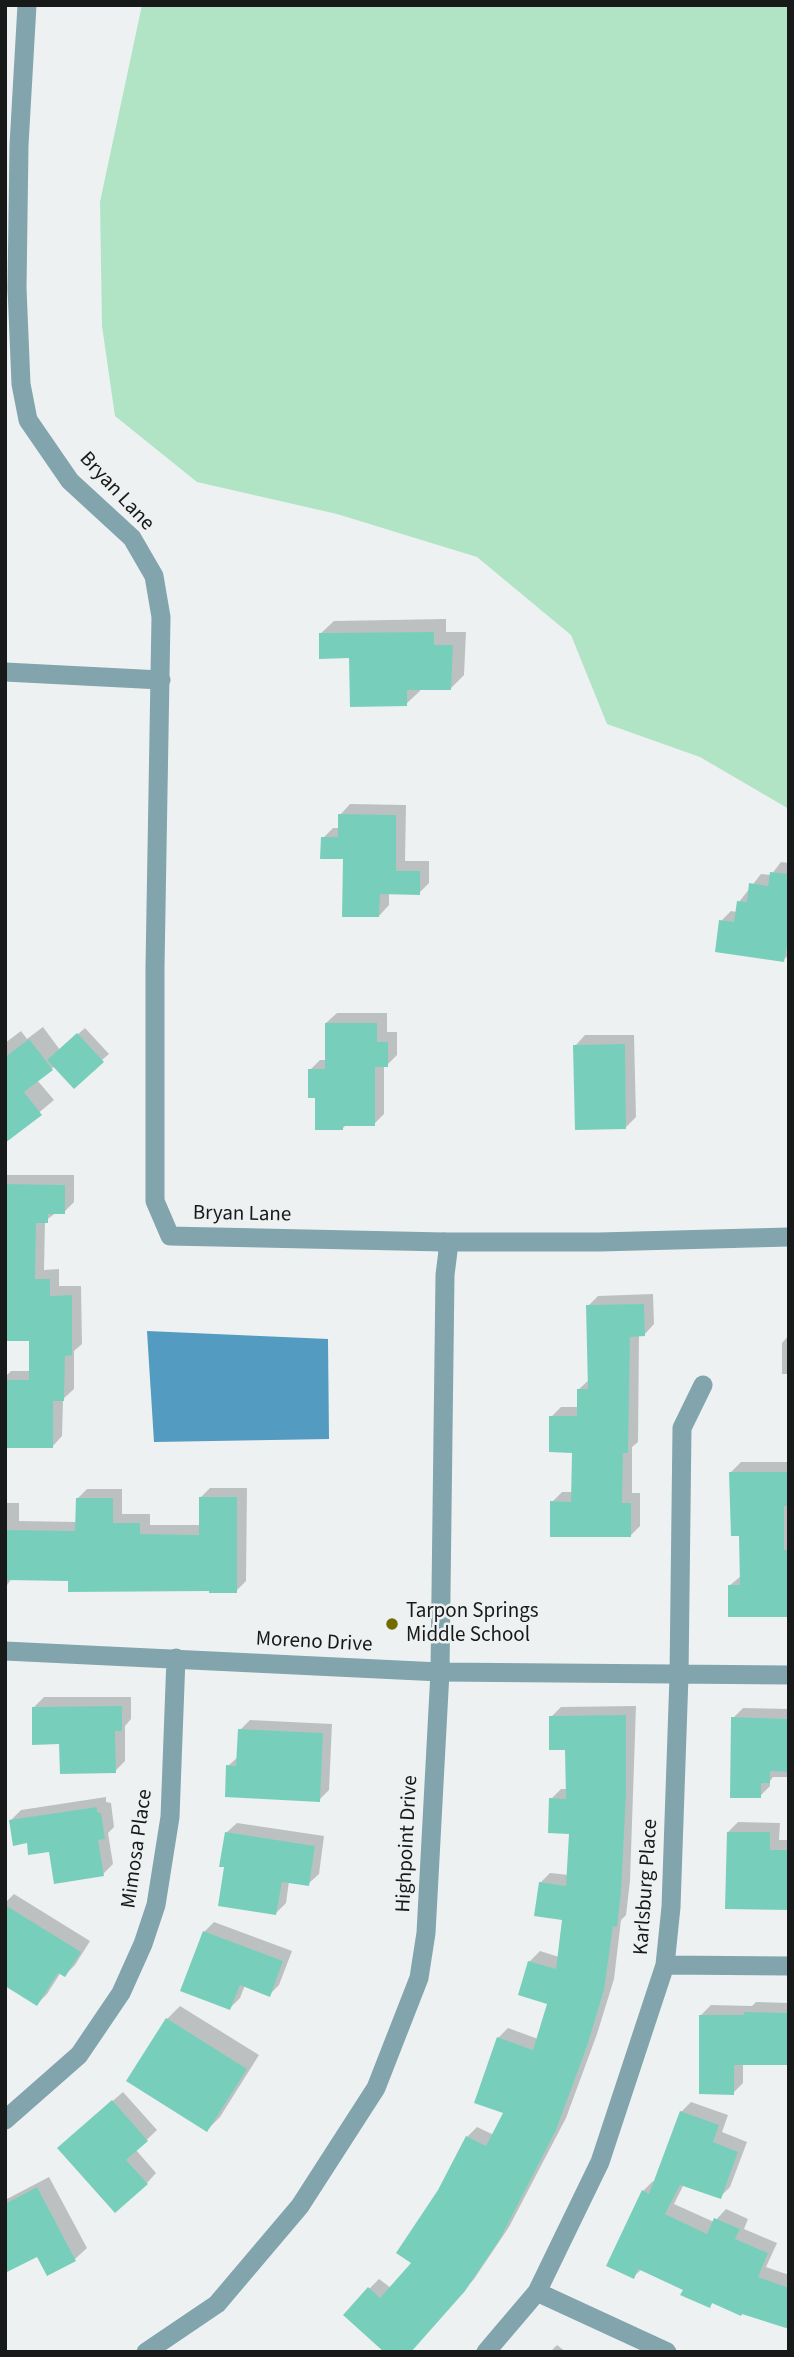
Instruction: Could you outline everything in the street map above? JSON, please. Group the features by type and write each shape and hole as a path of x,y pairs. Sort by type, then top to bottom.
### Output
{"street":[{"name":"Bryan Lane","path":"27,5 19,145 17,288 21,384 28,420 70,481 132,538 154,576 161,617 155,967 155,1201 170,1236 444,1242 599,1242 789,1237"},
{"path":"5,672 161,680"},
{"name":"Highpoint Drive","path":"146,2352 217,2304 300,2206 376,2088 419,1978 426,1933 440,1672 445,1275 448,1251 444,1242"},
{"name":"Karlsburg Place","path":"486,2352 537,2292 600,2162 666,1965 671,1908 679,1676 682,1428 703,1385"},
{"name":"Moreno Drive","path":"5,1651 440,1672 789,1675"},
{"name":"Mimosa Place","path":"5,2120 79,2055 121,1993 143,1944 156,1905 170,1817 176,1658"},
{"path":"666,1965 789,1966"},
{"path":"537,2292 667,2352"}],"green space":[{"path":"142,5 789,5 789,809 700,757 607,724 571,635 477,557 337,514 197,482 115,416 102,326 100,202"}],"water":[{"path":"147,1331 328,1339 329,1439 154,1442"}],"building":[{"path":"434,632 434,645 453,645 451,690 407,690 407,706 350,707 349,658 319,659 319,633"},
{"path":"338,814 396,815 396,871 420,871 420,895 380,894 379,917 342,917 343,859 320,859 321,837 338,837"},
{"path":"770,872 789,874 789,946 787,945 784,962 715,952 719,920 734,922 737,901 747,902 749,883 768,886"},
{"path":"325,1023 377,1023 377,1042 388,1042 388,1067 375,1067 375,1126 343,1126 343,1130 315,1130 315,1098 308,1098 308,1069 325,1069"},
{"path":"77,1033 104,1062 74,1089 47,1060"},
{"path":"29,1039 53,1070 24,1092 42,1115 5,1143 5,1057"},
{"path":"625,1044 626,1129 575,1130 573,1045"},
{"path":"5,1184 65,1185 65,1214 48,1214 48,1223 36,1223 35,1279 50,1279 50,1296 72,1295 72,1355 65,1356 64,1401 53,1401 53,1448 5,1448 5,1380 29,1380 29,1341 5,1341"},
{"path":"644,1304 645,1336 630,1337 628,1453 623,1453 622,1503 631,1503 631,1537 550,1537 550,1501 571,1502 572,1453 549,1452 549,1416 577,1416 577,1389 588,1389 586,1305"},
{"path":"729,1472 789,1472 789,1506 784,1506 784,1550 789,1550 789,1617 728,1617 728,1585 740,1585 739,1536 731,1536"},
{"path":"199,1497 237,1497 237,1593 68,1592 68,1581 5,1580 5,1530 75,1531 76,1498 113,1498 113,1523 140,1523 140,1534 199,1535"},
{"path":"122,1706 122,1731 115,1731 116,1773 60,1774 59,1744 32,1745 32,1707"},
{"path":"626,1715 626,1794 617,1927 613,1926 604,1990 556,2130 500,2239 465,2291 411,2352 384,2352 343,2315 368,2287 380,2298 411,2263 396,2253 438,2190 466,2136 486,2146 503,2113 474,2103 497,2037 533,2050 547,2004 518,1995 528,1961 556,1969 562,1920 534,1916 539,1882 566,1886 569,1834 548,1833 549,1798 566,1799 565,1750 549,1750 549,1716"},
{"path":"731,1717 789,1719 789,1772 770,1771 770,1783 761,1783 761,1798 730,1798"},
{"path":"238,1729 323,1733 320,1802 225,1797 226,1765 236,1766"},
{"path":"97,1807 97,1812 101,1813 105,1839 98,1840 104,1876 54,1884 49,1852 28,1855 27,1843 13,1846 9,1820"},
{"path":"225,1832 315,1846 309,1886 282,1882 276,1915 218,1906 224,1867 219,1867"},
{"path":"727,1832 770,1832 770,1850 789,1850 789,1910 725,1909"},
{"path":"5,1905 81,1952 65,1977 58,1973 37,2006 5,1986"},
{"path":"203,1931 283,1961 270,1997 240,1985 230,2010 180,1991"},
{"path":"744,2012 789,2013 789,2065 734,2065 734,2095 699,2094 699,2015 744,2015"},
{"path":"166,2018 247,2069 207,2132 126,2081"},
{"path":"112,2100 148,2141 126,2160 148,2184 115,2213 57,2148"},
{"path":"680,2111 719,2125 713,2142 738,2152 721,2199 680,2185 665,2214 707,2234 714,2218 740,2229 735,2239 768,2253 758,2277 789,2288 789,2329 742,2314 741,2316 712,2303 710,2308 680,2295 683,2290 638,2269 634,2279 606,2266 642,2190 649,2194"},
{"path":"37,2187 76,2261 47,2276 37,2257 5,2273 5,2204"}],"place":[{"name":"Tarpon Springs Middle School","path":"392,1624"}]}
